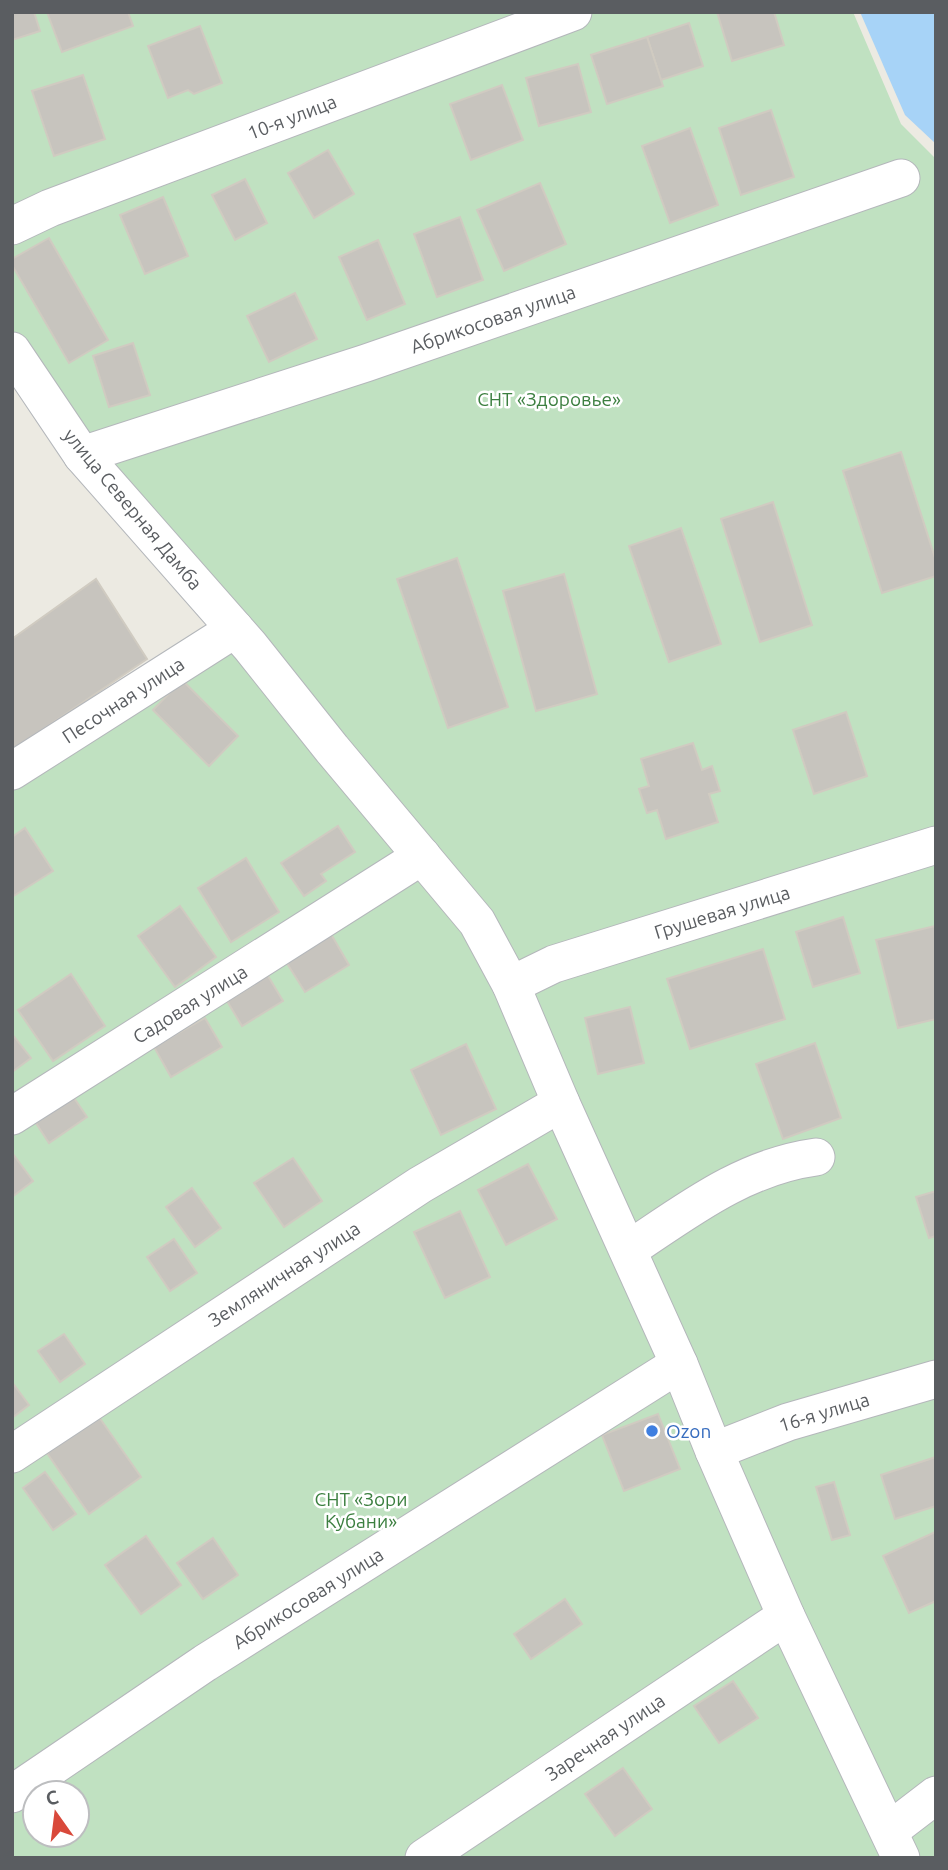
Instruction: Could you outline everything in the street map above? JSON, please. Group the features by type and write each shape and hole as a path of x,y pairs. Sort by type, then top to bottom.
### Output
{"street":[{"name":"10-я улица","path":"12,226 50,208 573,12"},
{"name":"Абрикосовая улица","path":"82,455 366,363 901,178"},
{"name":"улица Северная Дамба","path":"12,351 82,455 235,629 477,922 511,985 561,1103 679,1364 786,1616 895,1844"},
{"name":"Песочная улица","path":"12,771 235,629"},
{"name":"Грушевая улица","path":"511,985 554,964 936,845"},
{"name":"Садовая улица","path":"12,1116 422,856"},
{"name":"Земляничная улица","path":"12,1454 420,1185 561,1103"},
{"path":"628,1250 709,1195 735,1181 760,1170 816,1157"},
{"name":"Абрикосовая улица","path":"12,1794 205,1663 679,1364"},
{"name":"16-я улица","path":"714,1451 788,1422 936,1379"},
{"name":"Заречная улица","path":"424,1858 786,1616"},
{"path":"895,1844 936,1795"}],"green space":[{"path":"12,12 853,12 901,124 936,159 936,1858 12,1858 12,773 234,629 12,351"}],"water":[{"path":"860,12 936,12 936,144 905,115"}],"building":[{"path":"12,12 34,12 40,31 12,40"},
{"path":"47,12 128,12 133,26 62,52"},
{"path":"717,12 774,12 784,45 732,61"},
{"path":"689,23 703,66 661,80 647,37"},
{"path":"200,26 222,83 194,94 188,90 168,98 148,46"},
{"path":"647,37 663,86 607,104 591,55"},
{"path":"578,64 591,112 539,126 526,78"},
{"path":"83,75 105,139 54,156 32,91"},
{"path":"502,85 523,140 471,160 450,104"},
{"path":"771,110 794,177 741,195 719,128"},
{"path":"690,128 718,205 670,223 642,146"},
{"path":"328,150 354,194 314,218 288,173"},
{"path":"245,179 267,223 235,240 212,195"},
{"path":"540,183 566,244 504,271 477,210"},
{"path":"163,197 188,256 145,274 120,215"},
{"path":"460,217 483,280 437,297 414,234"},
{"path":"49,238 108,340 69,363 12,265 12,259"},
{"path":"378,240 405,304 367,320 339,257"},
{"path":"295,293 317,339 269,362 247,316"},
{"path":"133,343 150,395 109,407 93,356"},
{"path":"901,452 936,561 936,576 882,593 843,471"},
{"path":"773,502 812,625 760,642 721,519"},
{"path":"681,528 721,644 669,662 629,546"},
{"path":"457,558 508,707 448,728 397,579"},
{"path":"564,574 597,694 536,711 503,591"},
{"path":"96,579 147,659 12,750 12,639"},
{"path":"182,680 238,736 209,766 153,710"},
{"path":"846,712 867,776 814,794 793,730"},
{"path":"693,743 702,770 712,766 720,791 709,794 718,822 666,839 657,810 647,813 639,789 649,786 641,759"},
{"path":"338,826 355,852 321,874 326,881 304,896 281,863"},
{"path":"25,828 53,871 12,897 12,837"},
{"path":"246,858 279,912 231,942 198,888"},
{"path":"180,906 216,957 175,987 138,936"},
{"path":"843,917 860,973 813,987 796,932"},
{"path":"935,926 936,1019 898,1028 876,940"},
{"path":"328,929 349,965 305,992 283,957"},
{"path":"763,949 785,1019 690,1049 667,979"},
{"path":"265,971 283,1001 242,1026 224,996"},
{"path":"71,974 105,1026 53,1061 18,1010"},
{"path":"630,1007 644,1063 598,1074 585,1018"},
{"path":"205,1018 222,1047 171,1077 154,1047"},
{"path":"12,1034 31,1058 12,1072"},
{"path":"815,1043 841,1118 783,1139 756,1064"},
{"path":"466,1044 496,1109 441,1135 411,1070"},
{"path":"70,1092 87,1117 49,1143 32,1117"},
{"path":"12,1155 33,1181 12,1197"},
{"path":"293,1158 322,1201 284,1227 254,1183"},
{"path":"528,1164 557,1219 506,1245 478,1190"},
{"path":"192,1188 221,1228 195,1247 166,1207"},
{"path":"936,1191 936,1236 929,1238 916,1197"},
{"path":"460,1211 490,1277 445,1298 414,1232"},
{"path":"174,1239 197,1273 170,1291 147,1257"},
{"path":"64,1334 85,1364 60,1382 38,1351"},
{"path":"12,1382 29,1405 12,1418"},
{"path":"658,1414 680,1469 624,1491 602,1435"},
{"path":"99,1417 141,1477 89,1514 47,1453"},
{"path":"936,1457 936,1506 895,1519 881,1475"},
{"path":"45,1472 76,1514 53,1530 23,1488"},
{"path":"834,1482 850,1535 832,1540 816,1487"},
{"path":"935,1532 936,1601 909,1613 883,1556"},
{"path":"146,1536 181,1585 141,1614 105,1565"},
{"path":"213,1538 238,1575 203,1599 177,1563"},
{"path":"565,1599 582,1624 531,1659 514,1634"},
{"path":"733,1681 758,1718 719,1743 694,1706"},
{"path":"623,1768 652,1809 615,1836 585,1794"}],"place":[{"name":"Ozon","path":"652,1431"}],"park label":[{"name":"СНТ «Здоровье»","path":"549,399"},
{"name":"СНТ «Зори Кубани»","path":"361,1510"}]}
